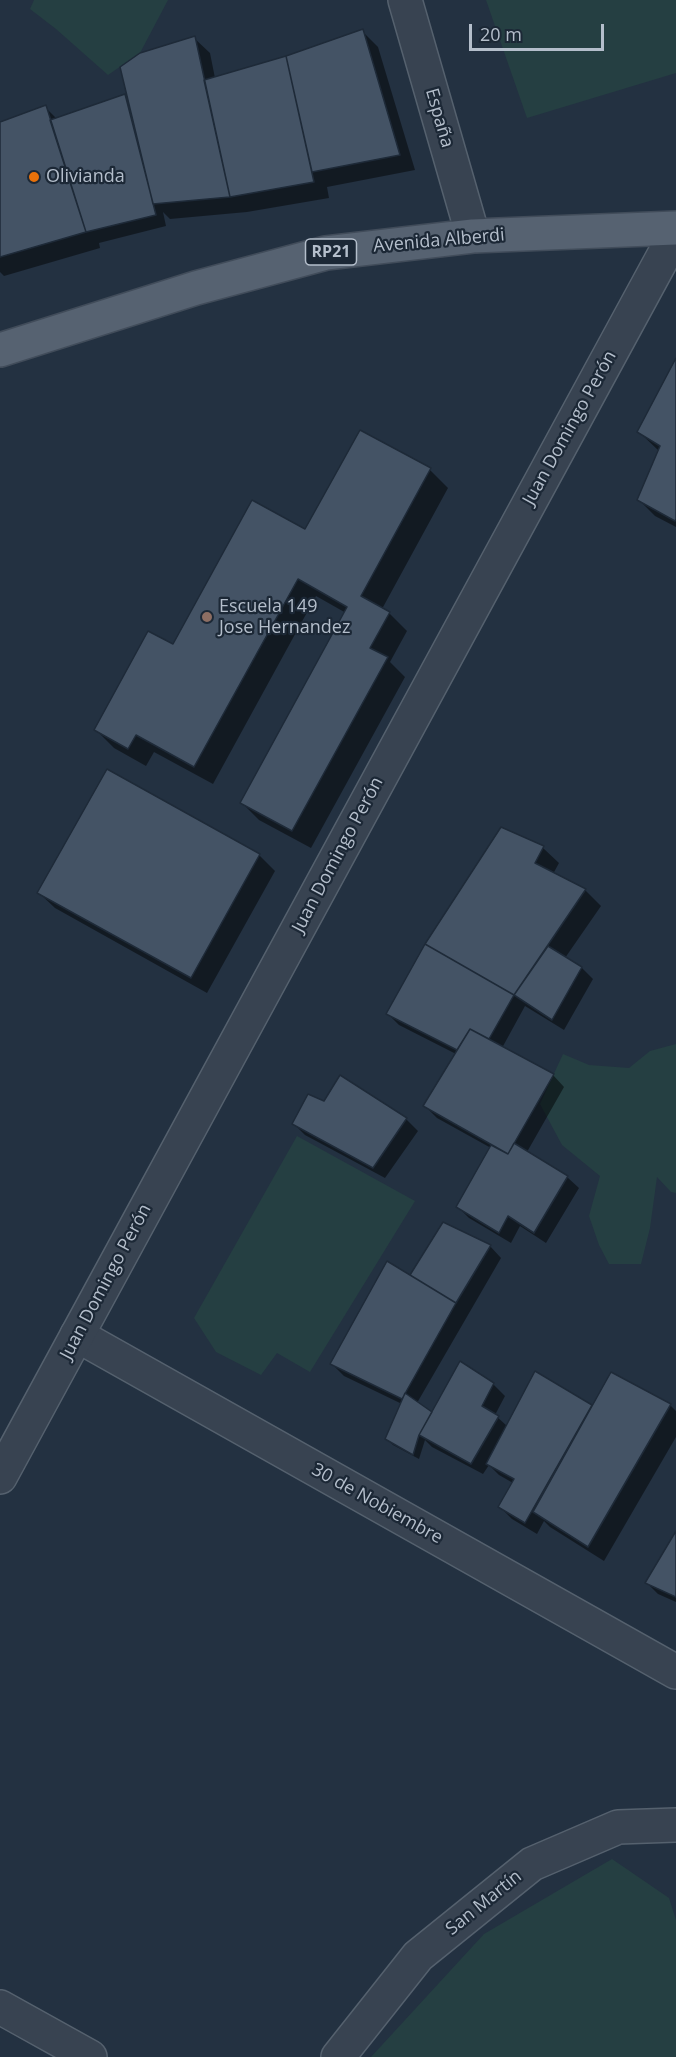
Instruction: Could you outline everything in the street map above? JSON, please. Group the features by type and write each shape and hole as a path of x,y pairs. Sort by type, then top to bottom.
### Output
{"main road":[{"name":"Avenida Alberdi","path":"0,350 196,288 326,253 473,236 676,228"}],"street":[{"name":"España","path":"405,0 473,236"},
{"name":"Juan Domingo Perón","path":"0,1477 676,233"},
{"name":"30 de Nobiembre","path":"77,1335 676,1672"},
{"name":"San Martín","path":"338,2057 418,1956 532,1864 618,1827 676,1825"},
{"path":"0,2007 90,2057"}],"green space":[{"path":"34,0 168,0 140,53 108,75 30,9"},
{"path":"486,0 676,0 676,73 527,118"},
{"path":"676,1044 676,1193 671,1192 657,1177 650,1228 641,1264 609,1264 599,1245 589,1216 600,1176 562,1145 540,1104 563,1054 589,1065 629,1068 650,1051"},
{"path":"297,1136 415,1201 310,1372 277,1353 261,1375 216,1352 194,1318"},
{"path":"612,1859 669,1898 676,1920 676,2057 371,2057 484,1934"}],"building":[{"path":"363,29 400,155 312,172 286,56"},
{"path":"195,36 230,197 153,204 120,67 140,53"},
{"path":"286,56 314,182 230,197 204,80"},
{"path":"125,94 156,215 86,232 50,120"},
{"name":"Olivianda","path":"46,105 86,232 0,257 0,122"},
{"path":"676,358 675,521 637,500 660,446 637,432"},
{"path":"360,430 431,468 361,596 390,612 370,648 388,657 292,831 240,803 347,607 298,579 194,767 136,735 128,749 94,730 148,631 173,644 252,500 305,529"},
{"path":"107,769 260,854 191,978 37,893"},
{"path":"501,827 544,846 535,863 586,889 514,995 425,944"},
{"path":"425,944 514,995 489,1039 470,1029 457,1050 386,1014"},
{"path":"548,946 582,967 552,1020 514,995"},
{"path":"470,1029 554,1074 508,1154 423,1106"},
{"path":"340,1075 407,1118 373,1168 292,1124 308,1094 324,1101"},
{"path":"514,1143 568,1176 534,1233 508,1216 499,1233 456,1207 491,1145 508,1154"},
{"path":"443,1222 491,1245 456,1303 410,1275"},
{"path":"387,1261 456,1303 402,1399 330,1364"},
{"path":"460,1361 494,1383 482,1406 499,1416 471,1464 419,1435"},
{"path":"535,1371 592,1405 525,1523 498,1507 514,1479 486,1464"},
{"path":"611,1372 671,1404 588,1547 533,1512"},
{"path":"405,1393 432,1412 419,1435 413,1455 385,1439"},
{"path":"676,1531 676,1597 645,1583"}],"place":[{"name":"Olivianda","path":"34,177"},
{"name":"Escuela 149 Jose Hernandez","path":"207,617"}]}
